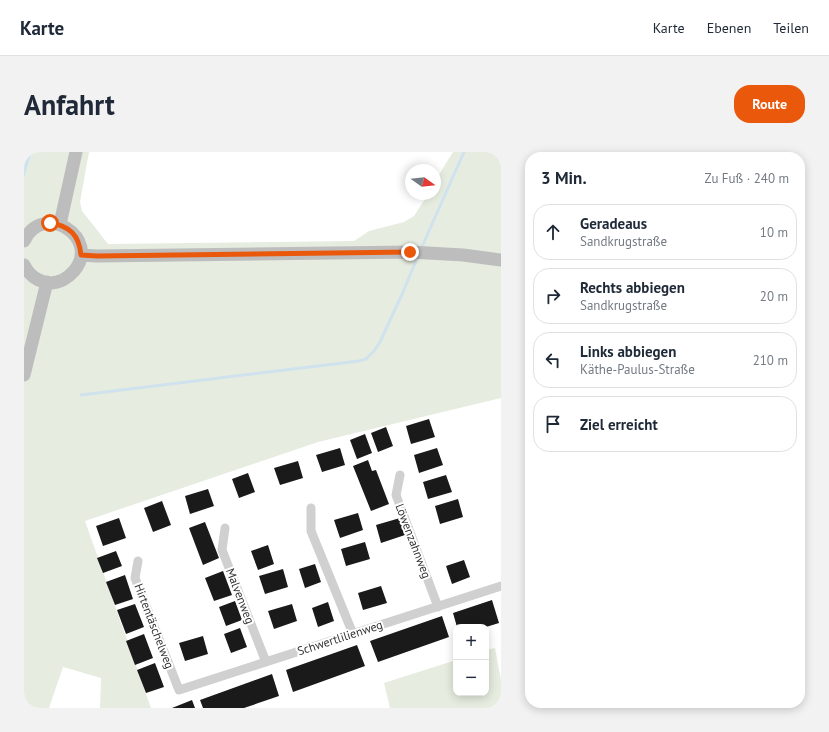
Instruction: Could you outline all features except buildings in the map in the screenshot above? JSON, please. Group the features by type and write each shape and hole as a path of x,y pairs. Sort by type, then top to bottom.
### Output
{"street":[{"path":"60,224 76,152"},
{"path":"24,241 32,230 40,225 50,223 60,224 70,230 76,237 80,246 81,255 76,269 71,275 63,280 53,283 34,278 24,264"},
{"path":"81,255 432,252 501,260"},
{"path":"24,375 47,282"},
{"name":"Löwenzahnweg","path":"400,475 396,494 438,606"},
{"path":"311,508 311,530 353,634"},
{"name":"Malvenweg","path":"225,528 222,550 266,662"},
{"name":"Hirtentäschelweg","path":"138,561 135,578 179,690"},
{"name":"Schwertlilienweg","path":"179,690 501,586"}],"shaded area":[{"path":"32,152 89,152 80,202 82,211 108,244 354,241 369,231 404,222 414,216 424,200 441,200 441,171 453,152 501,152 501,398 318,442 85,521 151,708 100,708 101,678 63,667 49,708 24,708 24,179"},
{"path":"495,648 501,680 501,705 490,708 390,708 384,683 453,661 453,696 489,696 489,649"}],"water":[{"path":"24,152 32,152 24,179"}],"waterway":[{"path":"421,249 464,152"},
{"path":"81,395 366,359 380,342 418,256"}],"route":[{"path":"50,223 60,224 70,230 76,237 80,246 81,255 410,252"}]}
